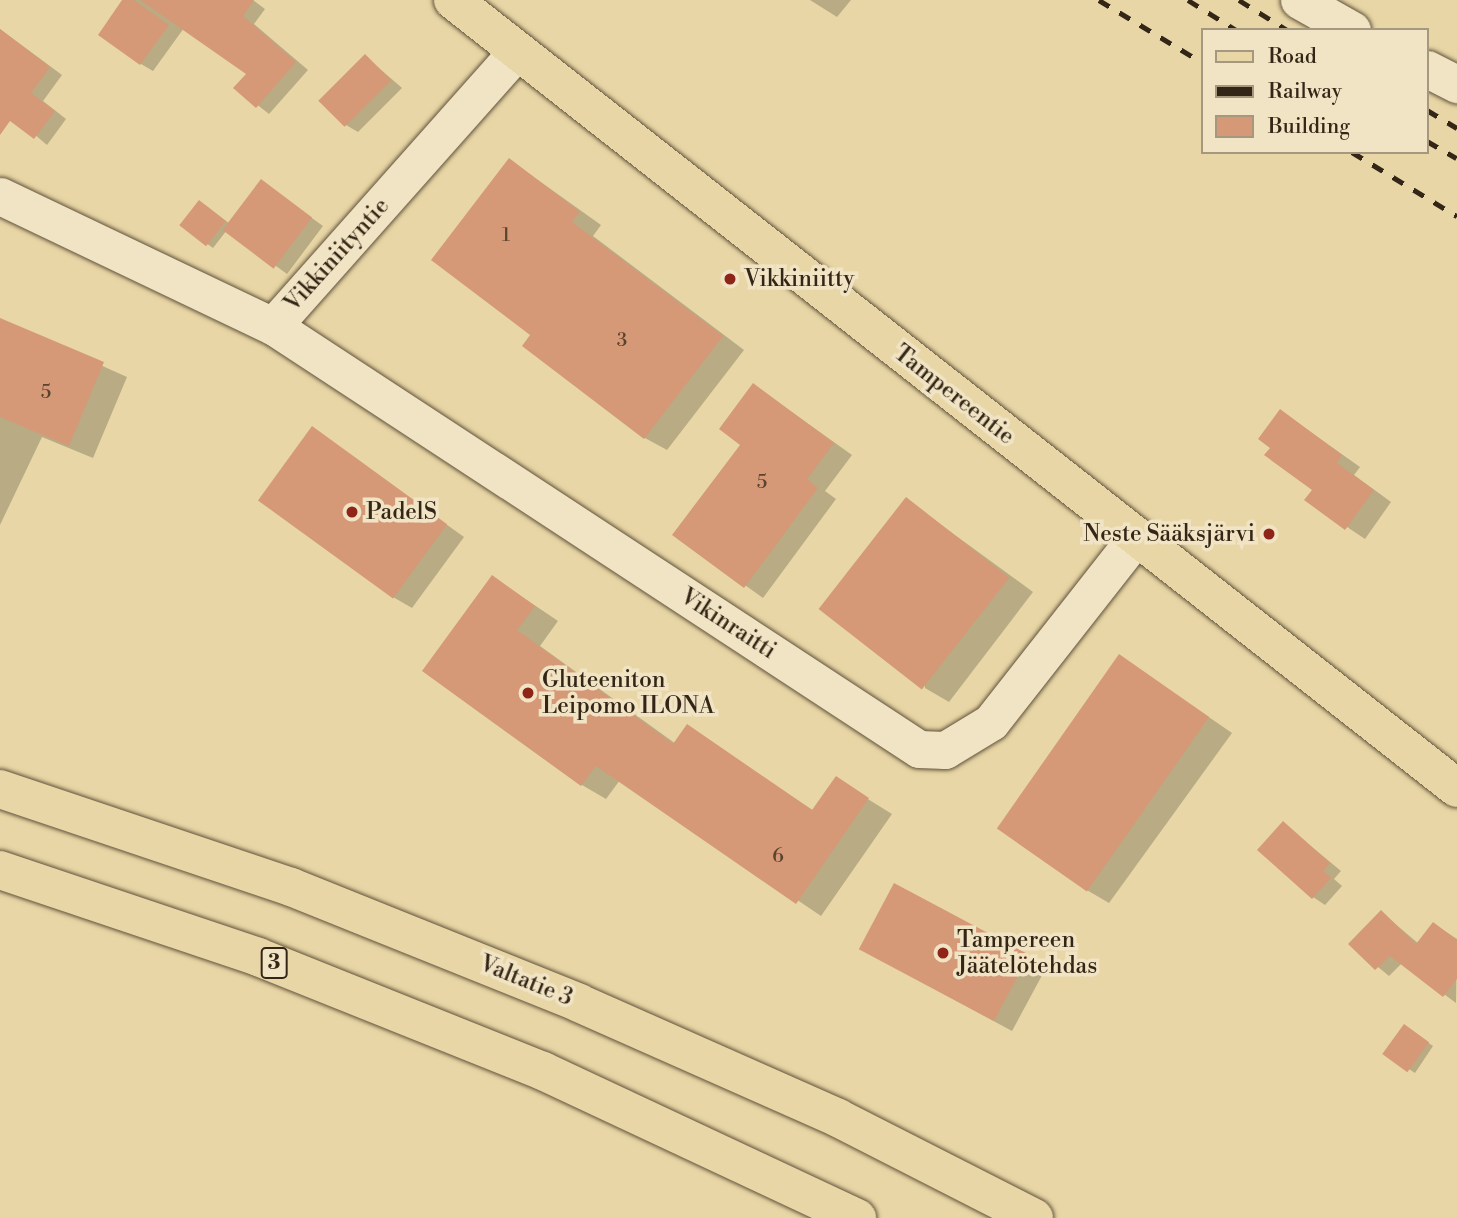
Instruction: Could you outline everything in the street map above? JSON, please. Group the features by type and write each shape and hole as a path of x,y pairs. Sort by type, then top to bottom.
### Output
{"main road":[{"name":"Tampereentie","path":"453,0 1136,537 1455,782"},
{"name":"Valtatie 3","path":"0,789 291,887 579,1003 838,1118 1034,1218"},
{"name":"3","path":"0,870 258,957 543,1071 857,1218"}],"street":[{"path":"1299,0 1348,28"},
{"name":"Vikkiniityntie","path":"0,196 273,326 517,51"},
{"path":"1429,70 1457,84"},
{"name":"Vikinraitti","path":"273,326 919,749 946,750 991,722 1136,537"}],"building":[{"path":"122,0 134,0 169,25 140,65 98,35"},
{"path":"140,0 254,0 243,16 296,62 256,108 233,88 246,74"},
{"path":"0,29 50,67 31,93 55,111 34,139 10,121 0,135"},
{"path":"365,54 391,80 344,127 318,101"},
{"path":"509,158 580,212 572,222 723,336 644,439 522,346 530,335 431,260"},
{"path":"261,179 312,218 274,269 222,230"},
{"path":"199,200 226,221 206,246 179,225"},
{"path":"0,318 104,362 69,446 0,417"},
{"path":"753,383 834,443 807,479 818,488 744,588 672,535 740,445 719,429"},
{"path":"1280,409 1342,455 1337,463 1374,490 1345,530 1304,500 1312,490 1264,455 1270,448 1258,439"},
{"name":"PadelS","path":"312,426 447,524 393,599 258,500"},
{"path":"906,497 1009,578 922,690 819,609"},
{"path":"492,575 535,606 517,630 673,744 687,724 812,810 836,776 869,798 796,904 596,766 581,786 422,671"},
{"path":"1119,654 1209,717 1087,892 997,828"},
{"path":"1283,821 1330,863 1323,871 1331,878 1312,899 1257,850"},
{"name":"Tampereen Jäätelötehdas","path":"894,883 1029,955 994,1021 859,949"},
{"path":"1381,910 1416,944 1433,922 1457,940 1457,979 1443,997 1390,956 1375,970 1348,944"},
{"path":"1404,1024 1429,1042 1407,1072 1382,1054"}],"railway":[{"path":"1099,0 1202,62"},
{"path":"1188,0 1233,28"},
{"path":"1239,0 1284,28"},
{"path":"1429,111 1457,128"},
{"path":"1429,142 1457,158"},
{"path":"1355,154 1457,216"}],"place":[{"name":"Vikkiniitty","path":"730,279"},
{"name":"PadelS","path":"352,512"},
{"name":"Neste Sääksjärvi","path":"1269,534"},
{"name":"Gluteeniton Leipomo ILONA","path":"528,693"},
{"name":"Tampereen Jäätelötehdas","path":"943,953"}]}
